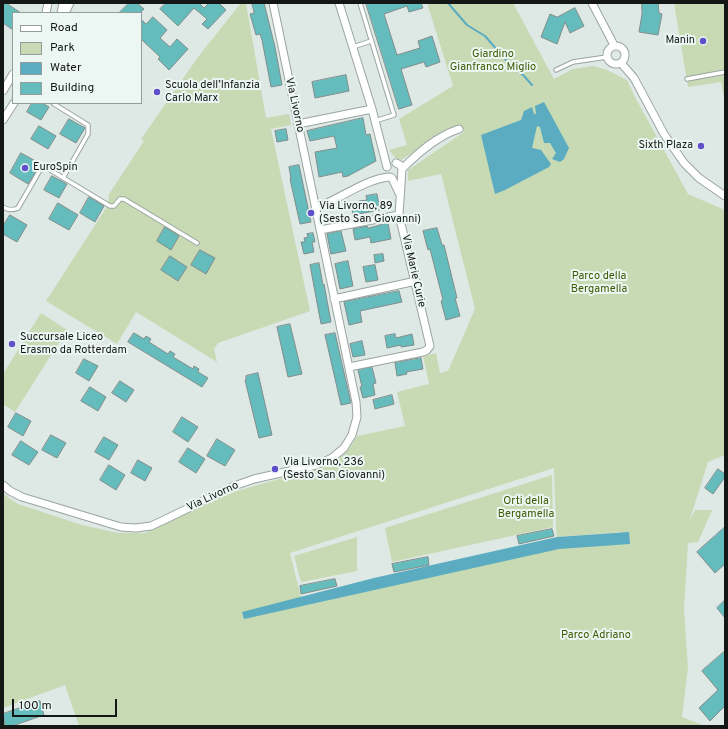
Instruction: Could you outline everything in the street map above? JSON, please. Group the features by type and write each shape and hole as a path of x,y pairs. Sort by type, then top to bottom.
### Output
{"street":[{"name":"Via Livorno","path":"3,484 10,491 22,497 108,524 131,528 151,526 234,486 254,479 316,464 332,458 350,440 357,417 356,402 273,3"},
{"path":"339,3 372,109 382,146 387,173 391,177"},
{"path":"592,3 614,45"},
{"path":"621,63 625,55 624,50 619,46 614,45 608,48 607,57 612,63 621,63 634,78 664,134 684,163 699,178 725,196"},
{"path":"3,91 12,76"},
{"path":"3,120 13,104"},
{"path":"298,124 372,109"},
{"path":"316,208 378,178 390,163 403,162 416,156 459,129"},
{"path":"382,146 400,165 402,171"},
{"path":"378,178 400,176 402,171 416,156"},
{"name":"Via Marie Curie","path":"349,368 423,352 430,346 416,281 399,214 402,171"},
{"name":"Via Marie Curie","path":"391,177 400,195"},
{"path":"320,230 399,214"},
{"path":"334,299 416,281"}],"lane":[{"path":"360,3 394,115 375,121"},
{"path":"353,47 371,41"},
{"path":"556,70 572,62 607,57"},
{"path":"687,78 725,72"},
{"path":"54,104 88,125 89,129 88,134 63,178"},
{"path":"3,207 8,210 18,208 40,170 47,168 110,206 114,206 120,199 124,199 197,242"}],"green space":[{"path":"241,3 246,3 266,118 289,114 291,125 271,129 310,311 218,343 214,349 217,362 136,312 117,344 46,301 108,205 109,194 144,141 141,139 198,57"},
{"path":"427,3 513,3 554,79 573,69 593,66 607,70 627,80 688,194 725,210 725,455 708,462 689,522 695,510 712,510 698,542 688,543 684,609 688,668 682,717 705,726 79,726 65,685 3,708 3,493 18,504 82,525 118,533 145,533 230,493 335,463 350,448 357,436 405,426 397,392 429,384 423,356 436,353 440,373 448,371 475,309 441,174 408,181 408,170 464,132 459,124 401,160 396,159 389,150 407,145 399,119 453,86","holes":["554,468 557,537 623,532 303,606 290,553"]},
{"name":"Manin","path":"674,3 725,3 725,103 721,82 688,87"},
{"path":"41,313 67,330 15,412 3,404 3,374"},
{"name":"Orti della Bergamella","path":"552,475 553,527 392,562 385,528"},
{"path":"357,537 357,571 301,582 294,556"}],"water":[{"path":"544,102 569,148 564,159 560,162 552,159 556,153 550,143 544,143 540,127 537,126 532,148 541,150 551,164 549,167 495,194 481,135 521,120 524,111 532,107 534,114 536,114 535,106"},
{"path":"629,532 630,544 559,549 244,619 242,612 374,578 557,537"}],"building":[{"path":"3,3 6,3 20,12 12,12 12,29 3,23"},
{"path":"129,3 137,3 144,9 141,12 120,12"},
{"path":"166,3 199,3 204,8 209,3 219,3 226,10 208,29 202,24 207,19 194,8 178,26 160,9"},
{"path":"252,3 264,3 275,47 282,85 271,87 262,40 260,34 256,35 250,14 254,13"},
{"path":"366,3 421,3 423,8 409,12 407,6 384,14 397,55 420,48 418,41 432,36 440,62 426,67 424,62 401,69 412,105 399,109"},
{"path":"642,3 658,3 659,13 662,14 658,35 639,32"},
{"path":"575,8 584,26 570,33 565,22 557,44 541,37 550,14 557,17"},
{"path":"153,17 167,30 160,38 170,47 177,39 188,49 169,70 158,59 160,57 142,40 142,20 146,24"},
{"path":"346,75 349,91 315,98 312,82"},
{"path":"31,104 44,104 49,107 41,120 27,112"},
{"path":"363,118 366,135 370,134 376,161 348,176 343,177 342,172 319,177 315,152 337,148 334,136 310,141 307,131"},
{"path":"69,119 85,128 76,143 60,134"},
{"path":"39,126 56,136 48,149 31,139"},
{"path":"286,129 288,140 277,142 275,131"},
{"name":"EuroSpin","path":"21,153 41,164 28,184 10,173"},
{"path":"299,165 311,222 300,224 290,179 289,167"},
{"path":"52,176 67,184 59,198 44,190"},
{"path":"377,194 380,210 353,215 352,206 359,205 359,201 367,200 366,196"},
{"path":"89,197 104,206 95,222 80,213"},
{"path":"58,203 78,215 69,230 49,219"},
{"path":"10,215 27,225 17,242 3,234 3,226"},
{"path":"388,223 391,239 371,243 370,237 355,240 353,229 367,226 368,228"},
{"path":"165,227 179,236 171,250 157,241"},
{"path":"437,228 442,245 444,245 460,316 446,320 441,301 443,300 430,249 428,250 423,231"},
{"path":"341,231 346,251 331,254 327,234"},
{"path":"313,233 315,242 312,242 314,252 304,254 301,242 305,242 304,238 308,237 307,234"},
{"path":"200,250 215,258 206,274 191,265"},
{"path":"383,254 384,261 375,263 374,255"},
{"path":"170,256 187,267 178,281 161,270"},
{"path":"348,261 353,286 340,289 335,264"},
{"path":"319,263 331,322 321,324 310,265"},
{"path":"375,265 378,280 366,282 363,267"},
{"path":"399,291 402,302 360,311 362,322 349,325 344,302"},
{"path":"290,324 302,374 288,377 277,327"},
{"path":"134,333 144,339 146,336 151,339 149,342 168,354 170,351 175,354 173,357 193,369 194,366 199,369 198,372 208,378 202,387 128,342"},
{"path":"335,333 351,403 341,405 325,335"},
{"path":"395,334 396,338 412,334 414,345 401,347 401,345 387,348 385,336"},
{"path":"362,341 365,355 353,357 350,344"},
{"path":"421,358 423,369 406,372 407,374 397,376 395,363"},
{"path":"84,359 98,366 89,381 76,373"},
{"path":"372,367 376,383 373,384 375,395 363,398 358,370"},
{"path":"258,373 272,435 259,438 245,380 246,376"},
{"path":"120,381 134,390 126,402 112,393"},
{"path":"90,387 106,397 98,411 81,401"},
{"path":"392,395 394,404 375,409 373,400"},
{"path":"16,413 31,421 23,436 8,427"},
{"path":"182,417 198,427 188,442 173,432"},
{"path":"51,435 66,443 57,458 42,450"},
{"path":"104,437 118,445 109,460 95,452"},
{"path":"217,439 235,450 225,466 207,456"},
{"path":"21,441 38,452 29,465 12,455"},
{"path":"188,448 205,459 196,473 179,462"},
{"path":"138,460 152,468 145,481 131,473"},
{"path":"109,465 125,475 116,490 100,480"},
{"path":"718,469 725,474 725,477 713,494 705,488"},
{"path":"725,527 725,564 715,573 697,552"},
{"path":"552,529 554,536 519,544 517,536"},
{"path":"428,557 429,565 394,572 392,564"},
{"path":"335,579 337,586 301,594 300,586"},
{"path":"725,600 725,618 717,608"},
{"path":"725,651 725,706 710,721 699,708 718,690 702,671"},
{"path":"40,701 44,715 12,726 5,726 3,714"}],"waterway":[{"path":"448,3 467,25 485,36 506,60 532,85"}],"place":[{"name":"Manin","path":"703,41"},
{"name":"Scuola dell’Infanzia Carlo Marx","path":"157,92"},
{"name":"Sixth Plaza","path":"701,146"},
{"name":"EuroSpin","path":"25,168"},
{"name":"Via Livorno, 89 (Sesto San Giovanni)","path":"311,213"},
{"name":"Succursale Liceo Erasmo da Rotterdam","path":"12,344"},
{"name":"Via Livorno, 236 (Sesto San Giovanni)","path":"275,469"}],"park label":[{"name":"Giardino Gianfranco Miglio","path":"493,61"},
{"name":"Parco della Bergamella","path":"599,283"},
{"name":"Parco Adriano","path":"596,636"}]}
